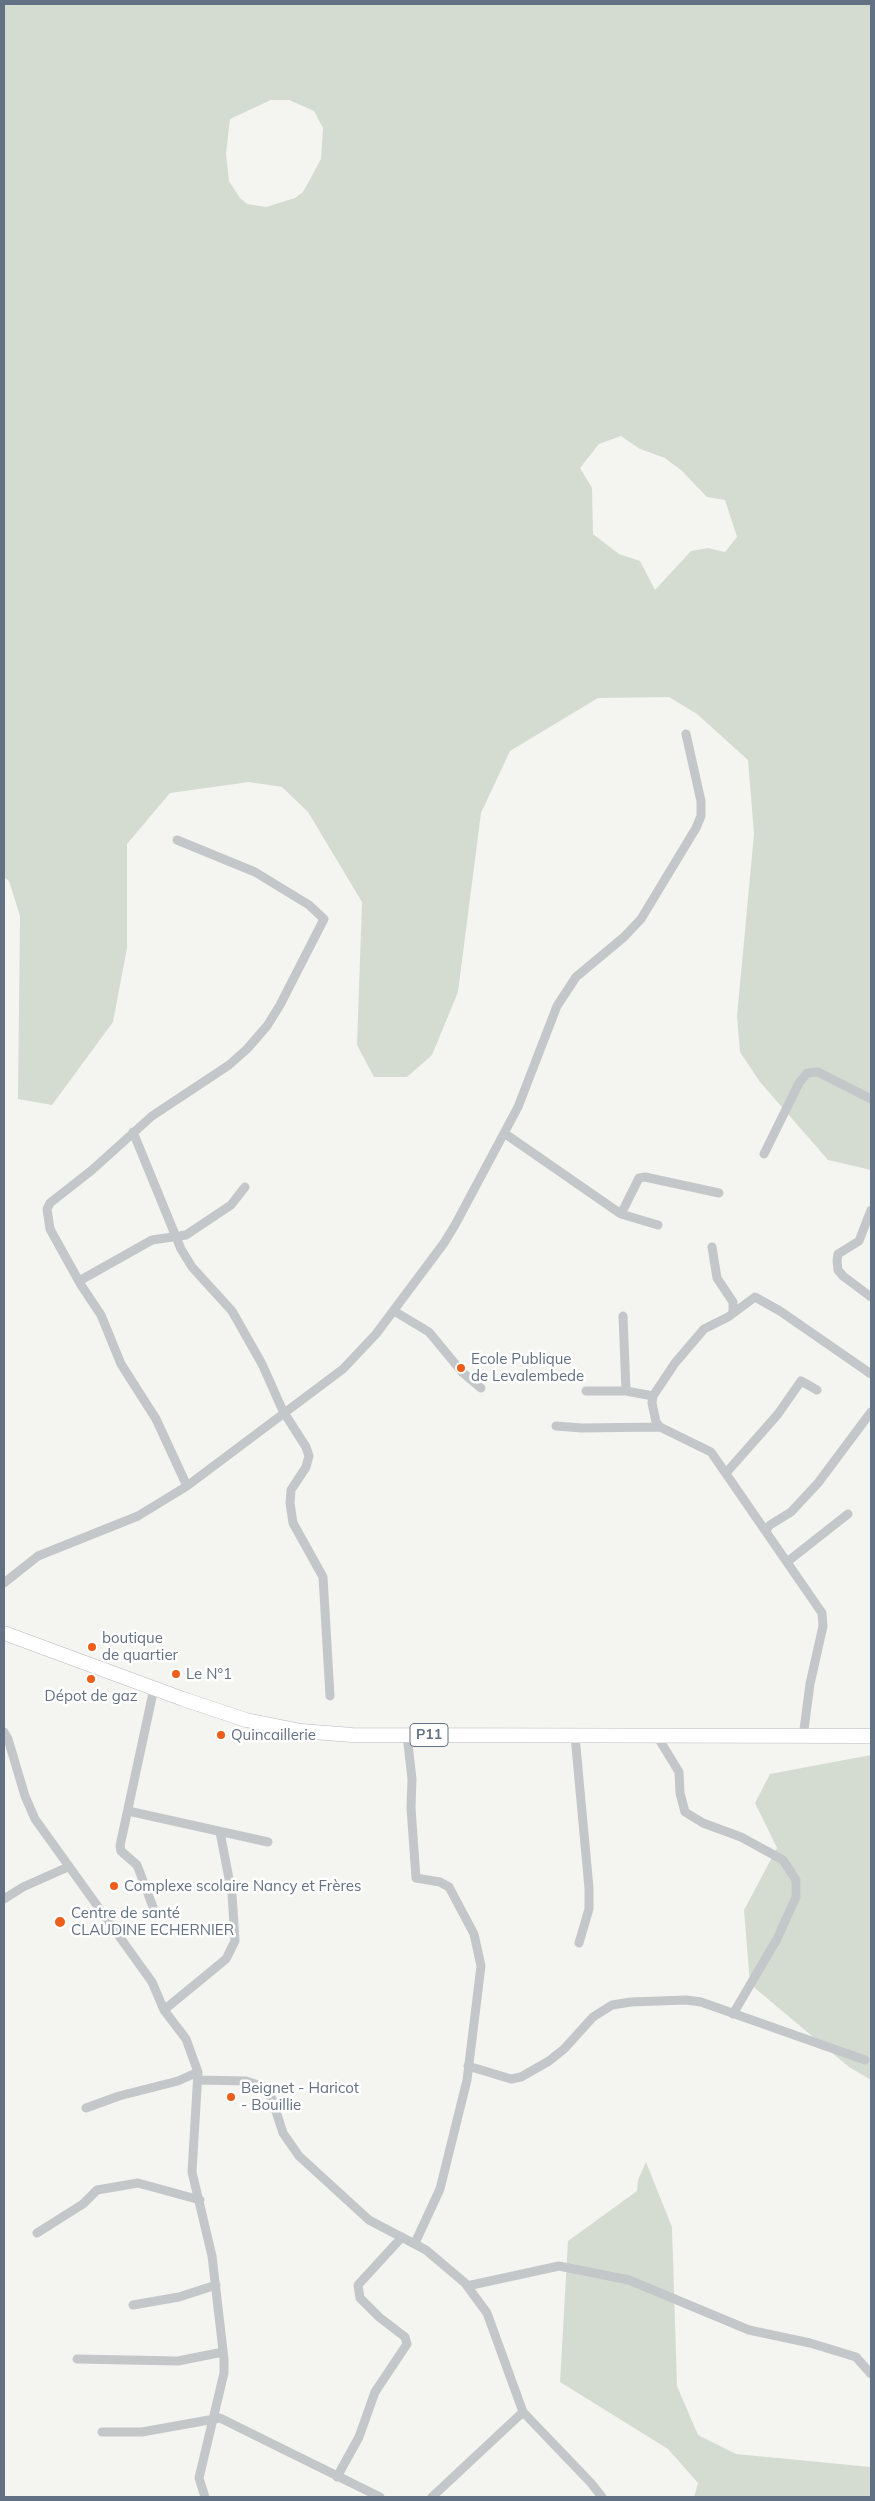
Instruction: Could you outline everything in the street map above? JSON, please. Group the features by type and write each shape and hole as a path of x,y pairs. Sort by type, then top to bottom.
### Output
{"main road":[{"name":"P11","path":"4,1633 246,1720 301,1731 407,1735 871,1736"}],"street":[{"path":"4,1583 38,1556 138,1516 187,1486 268,1426 283,1411 343,1369 394,1311 444,1243 504,1133 518,1106 556,1006 576,977 624,937 641,918 696,828 701,816 701,801 686,734"},
{"path":"177,840 254,872 309,905 324,919 267,1026 229,1065 152,1116 92,1170 50,1203 47,1209 50,1229 101,1316 122,1364 156,1419 187,1486"},
{"path":"764,1154 799,1083 807,1073 818,1072 871,1099"},
{"path":"133,1132 174,1237 192,1266 232,1311 262,1364 283,1411 306,1446 309,1456 306,1467 290,1490 290,1503 293,1522 323,1577 330,1696"},
{"path":"504,1133 621,1214 658,1225"},
{"path":"621,1214 639,1178 645,1177 719,1193"},
{"path":"79,1281 104,1265 152,1240 186,1234 231,1205 245,1187"},
{"path":"871,1210 859,1241 838,1254 837,1260 838,1270 843,1276 871,1297"},
{"path":"712,1247 717,1278 733,1302 733,1313"},
{"path":"660,1427 654,1415 653,1396 675,1363 704,1329 733,1313 750,1298 759,1298 871,1374"},
{"path":"394,1311 428,1332 462,1372 481,1388"},
{"path":"623,1316 626,1391"},
{"path":"726,1473 778,1414 801,1382 817,1390"},
{"path":"586,1391 626,1391 653,1396"},
{"path":"766,1530 770,1525 791,1512 818,1482 871,1412"},
{"path":"556,1426 582,1428 660,1427 711,1452 766,1530 822,1613 824,1619 810,1684 803,1737"},
{"path":"787,1562 848,1514"},
{"path":"153,1907 137,1865 121,1851 154,1688"},
{"path":"4,1732 30,1809 68,1867 152,1982 164,2010 186,2039 199,2076 192,2162 209,2237 216,2285 224,2372 199,2478 205,2497"},
{"path":"407,1735 412,1779 411,1808 416,1878 440,1882 449,1887 474,1934 481,1978 468,2066 440,2189 415,2243"},
{"path":"576,1736 589,1888 589,1909 579,1943"},
{"path":"657,1736 680,1772 680,1793 685,1812 703,1823 741,1837 783,1860 796,1880 796,1897 777,1939 733,2014"},
{"path":"128,1811 268,1842"},
{"path":"164,2010 226,1959 236,1941 232,1894 220,1832"},
{"path":"4,1899 23,1887 68,1867"},
{"path":"468,2066 506,2078 521,2077 549,2061 564,2049 593,2017 612,2005 631,2002 686,2000 701,2002 865,2060"},
{"path":"86,2108 119,2096 199,2076 246,2081 264,2088 272,2098 283,2133 299,2156 369,2220 415,2243 440,2260 467,2286 487,2313 523,2412 591,2482 602,2497"},
{"path":"37,2233 83,2204 97,2190 138,2183 200,2200"},
{"path":"337,2477 359,2437 376,2392 407,2344 405,2337 379,2317 360,2298 358,2285 402,2237"},
{"path":"467,2286 559,2266 629,2280 749,2330 810,2343 856,2357 863,2362 871,2374"},
{"path":"133,2305 179,2297 216,2285"},
{"path":"78,2359 178,2361 223,2352"},
{"path":"432,2497 523,2412"},
{"path":"102,2432 142,2432 213,2418 228,2421 380,2497"}],"shaded area":[{"path":"4,4 871,4 871,1170 828,1160 760,1082 740,1052 737,1016 754,834 748,760 697,714 669,697 598,698 510,751 481,813 458,992 432,1055 407,1077 374,1077 357,1045 362,902 308,812 282,787 249,782 170,793 127,844 127,948 113,1022 52,1105 18,1099 20,916 9,881 4,877","holes":["271,100 289,100 314,111 323,128 321,159 303,192 295,198 266,207 247,204 240,198 229,181 226,154 230,119","621,436 640,449 665,458 682,471 707,497 725,500 737,537 725,552 708,548 691,551 655,590 640,561 619,554 593,534 592,488 580,468 599,444"]},
{"path":"871,1755 871,2080 849,2067 750,1984 744,1910 777,1848 755,1803 770,1774"},
{"path":"646,2162 672,2227 677,2386 698,2435 736,2454 871,2467 871,2497 694,2497 698,2483 668,2449 560,2382 568,2241 637,2191 638,2180"}],"place":[{"name":"Ecole Publique de Levalembede","path":"461,1368"},
{"name":"boutique de quartier","path":"92,1647"},
{"name":"Le N°1","path":"176,1674"},
{"name":"Dépot de gaz","path":"91,1679"},
{"name":"Quincaillerie","path":"221,1735"},
{"name":"Complexe scolaire Nancy et Frères","path":"114,1886"},
{"name":"Centre de santé CLAUDINE ECHERNIER","path":"60,1922"},
{"name":"Beignet - Haricot - Bouillie","path":"231,2097"}]}
